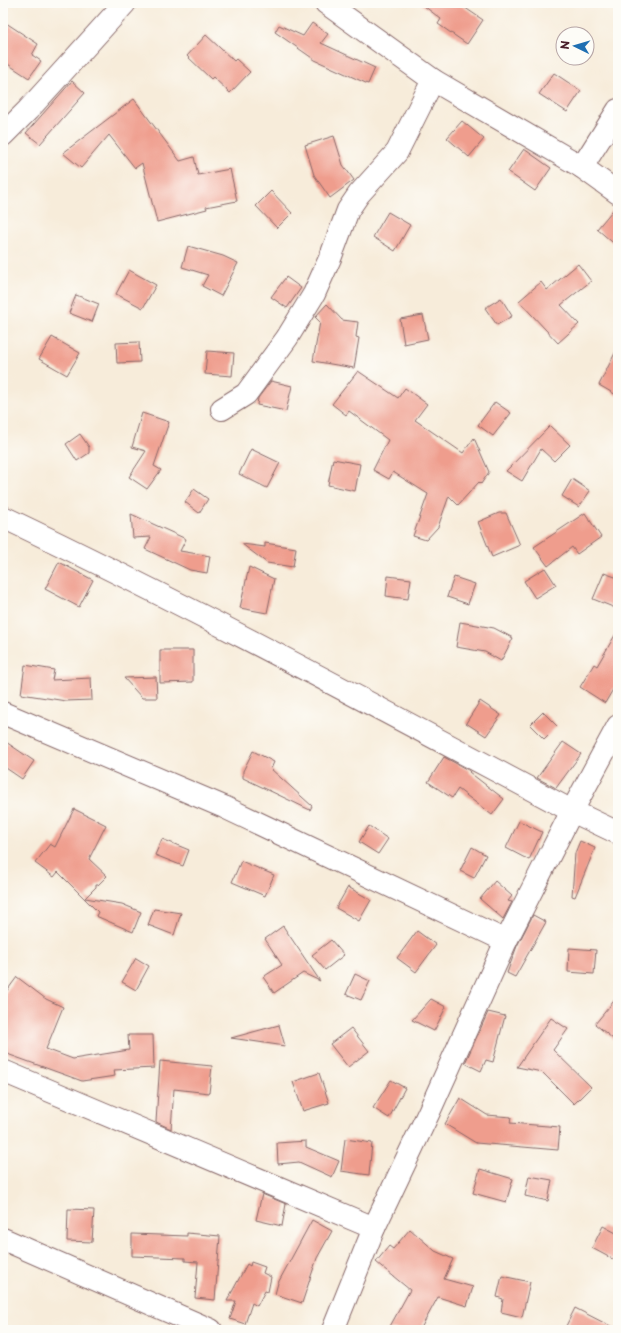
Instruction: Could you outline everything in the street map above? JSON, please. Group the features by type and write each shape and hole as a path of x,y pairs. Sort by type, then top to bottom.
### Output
{"street":[{"path":"3,135 28,110 125,3"},
{"path":"326,3 433,80 582,167 618,193"},
{"path":"222,409 246,394 287,338 314,294 331,256 348,210 359,194 396,152 433,80"},
{"path":"582,167 618,110"},
{"path":"3,517 302,668 572,811 618,833"},
{"path":"3,713 224,807 506,941"},
{"path":"333,1330 374,1228 429,1112 506,941 572,811 618,726"},
{"path":"3,1071 374,1228"},
{"path":"3,1239 211,1330"}],"building":[{"path":"420,3 458,3 483,20 467,44 438,24 441,19"},
{"path":"3,21 38,44 32,55 41,61 29,78 3,61"},
{"path":"312,23 328,34 321,43 375,68 368,84 315,60 275,32 279,25 303,36"},
{"path":"206,35 234,61 236,59 250,72 230,93 213,77 211,79 187,56"},
{"path":"554,73 581,91 567,112 539,94"},
{"path":"72,81 85,93 40,144 26,133"},
{"path":"134,99 180,161 194,157 198,175 230,169 237,201 206,207 207,209 157,222 142,163 135,168 109,135 81,168 63,153"},
{"path":"462,121 484,139 469,157 447,138"},
{"path":"334,136 343,165 354,180 330,198 314,175 305,145"},
{"path":"524,149 551,168 535,191 508,172"},
{"path":"271,191 292,213 277,228 256,206"},
{"path":"618,205 618,247 597,229"},
{"path":"388,212 410,225 395,251 373,237"},
{"path":"188,246 223,256 238,263 221,296 202,286 208,275 182,267"},
{"path":"578,264 591,281 561,305 579,324 558,343 519,301 541,282 547,290"},
{"path":"129,270 156,285 143,308 116,294"},
{"path":"286,277 301,288 287,308 271,297"},
{"path":"76,295 99,304 92,322 69,313"},
{"path":"501,298 512,316 497,325 485,308"},
{"path":"327,304 342,320 358,322 356,337 359,338 354,368 313,361 320,322 315,317"},
{"path":"423,315 428,339 404,344 400,319"},
{"path":"52,337 80,353 67,375 39,359"},
{"path":"139,342 140,362 117,363 116,343"},
{"path":"618,347 618,396 599,385"},
{"path":"207,351 234,353 232,376 205,374"},
{"path":"358,371 398,398 405,388 427,404 415,420 463,453 474,438 489,472 481,484 479,482 458,505 449,496 438,527 426,540 413,536 428,494 393,472 389,479 373,470 388,440 349,411 346,415 332,404"},
{"path":"271,381 292,386 286,411 257,405 258,398"},
{"path":"495,402 511,413 493,436 478,425"},
{"path":"142,413 169,422 154,466 161,470 147,489 129,477 146,451 132,447"},
{"path":"550,426 570,445 554,461 541,449 522,481 506,471"},
{"path":"80,434 89,447 89,453 77,461 66,444"},
{"path":"251,449 280,463 267,488 239,474"},
{"path":"333,459 360,464 355,491 328,485"},
{"path":"572,479 590,491 579,507 562,496"},
{"path":"194,489 208,499 199,513 185,502"},
{"path":"499,513 506,513 520,545 492,557 478,522"},
{"path":"585,513 601,537 577,554 572,547 548,566 534,547"},
{"path":"131,514 186,539 180,551 210,556 207,573 190,570 145,549 151,537 133,538"},
{"path":"265,543 296,548 293,567 267,563 242,544 265,547"},
{"path":"59,562 93,580 79,607 45,589"},
{"path":"249,567 274,579 267,613 240,608"},
{"path":"545,568 556,585 535,598 524,581"},
{"path":"604,573 618,578 618,609 593,599"},
{"path":"388,576 411,579 408,599 386,596"},
{"path":"454,577 475,584 468,604 447,597"},
{"path":"460,622 494,628 513,638 501,661 485,652 456,647"},
{"path":"618,630 618,681 605,703 580,687 594,664 597,666"},
{"path":"160,650 193,650 193,682 160,683"},
{"path":"25,665 54,670 52,680 91,678 92,700 66,701 21,694"},
{"path":"156,677 157,698 142,698 124,678"},
{"path":"480,701 501,715 486,736 466,723"},
{"path":"543,712 557,726 544,739 530,725"},
{"path":"3,740 34,761 22,779 3,766"},
{"path":"563,742 581,754 556,788 537,778"},
{"path":"253,751 274,762 271,769 312,806 310,810 243,778 243,771"},
{"path":"444,757 470,771 469,772 504,799 492,815 458,789 452,798 428,782"},
{"path":"74,809 106,825 89,859 107,876 98,885 96,885 96,887 85,898 122,904 141,912 133,932 96,916 98,912 58,872 54,877 35,863 50,844 55,847"},
{"path":"519,821 542,832 529,860 506,848"},
{"path":"369,826 388,839 378,854 359,842"},
{"path":"162,839 189,850 183,866 155,855"},
{"path":"580,841 595,848 575,897 572,896 575,853"},
{"path":"472,847 486,855 474,878 460,871"},
{"path":"241,861 274,875 265,896 232,882"},
{"path":"495,881 512,896 508,901 512,902 503,919 480,899"},
{"path":"348,887 371,900 359,921 336,908"},
{"path":"154,909 181,913 174,935 148,925"},
{"path":"533,915 546,922 515,977 507,973 517,946"},
{"path":"283,926 320,981 303,973 274,993 263,977 282,965 265,939"},
{"path":"417,931 436,945 416,972 397,958"},
{"path":"331,940 344,955 325,970 312,955"},
{"path":"569,948 596,950 594,974 568,972"},
{"path":"136,958 149,966 136,990 122,982"},
{"path":"355,974 370,981 361,1000 346,994"},
{"path":"17,977 46,999 63,1007 46,1049 73,1059 129,1050 128,1035 153,1035 154,1068 114,1070 115,1076 82,1081 10,1055 3,1050 3,996"},
{"path":"618,996 618,1043 595,1024"},
{"path":"431,999 446,1007 434,1031 412,1020"},
{"path":"488,1012 505,1016 493,1062 486,1060 481,1071 465,1063"},
{"path":"551,1018 568,1029 553,1050 591,1087 574,1104 542,1072 517,1067"},
{"path":"279,1025 285,1046 231,1038"},
{"path":"351,1028 369,1051 348,1067 330,1044"},
{"path":"160,1061 212,1066 209,1093 174,1089 171,1129 156,1122"},
{"path":"319,1073 329,1103 303,1111 293,1082"},
{"path":"391,1080 405,1088 389,1118 373,1108"},
{"path":"460,1098 487,1115 511,1117 510,1123 560,1127 558,1150 476,1143 445,1124"},
{"path":"345,1139 372,1143 369,1175 341,1171"},
{"path":"306,1141 306,1147 339,1161 332,1177 299,1162 278,1164 277,1143"},
{"path":"480,1169 513,1179 506,1202 473,1193"},
{"path":"529,1176 552,1180 548,1201 525,1196"},
{"path":"262,1194 286,1204 282,1226 256,1220"},
{"path":"68,1209 94,1210 92,1242 67,1241"},
{"path":"312,1220 332,1231 317,1258 302,1303 275,1294 278,1283"},
{"path":"603,1226 618,1234 618,1262 592,1248"},
{"path":"410,1229 435,1251 453,1259 444,1279 473,1287 467,1306 438,1297 420,1330 388,1330 410,1290 376,1262 389,1246 393,1249"},
{"path":"187,1233 220,1236 215,1300 195,1298 198,1262 185,1261 185,1258 132,1256 132,1234 187,1236"},
{"path":"251,1262 265,1267 263,1273 271,1277 268,1292 265,1291 257,1306 252,1303 245,1324 230,1319 236,1301 227,1301 247,1264 250,1266"},
{"path":"502,1276 530,1282 522,1317 501,1312 503,1299 497,1297"},
{"path":"575,1308 618,1330 564,1330"}]}
